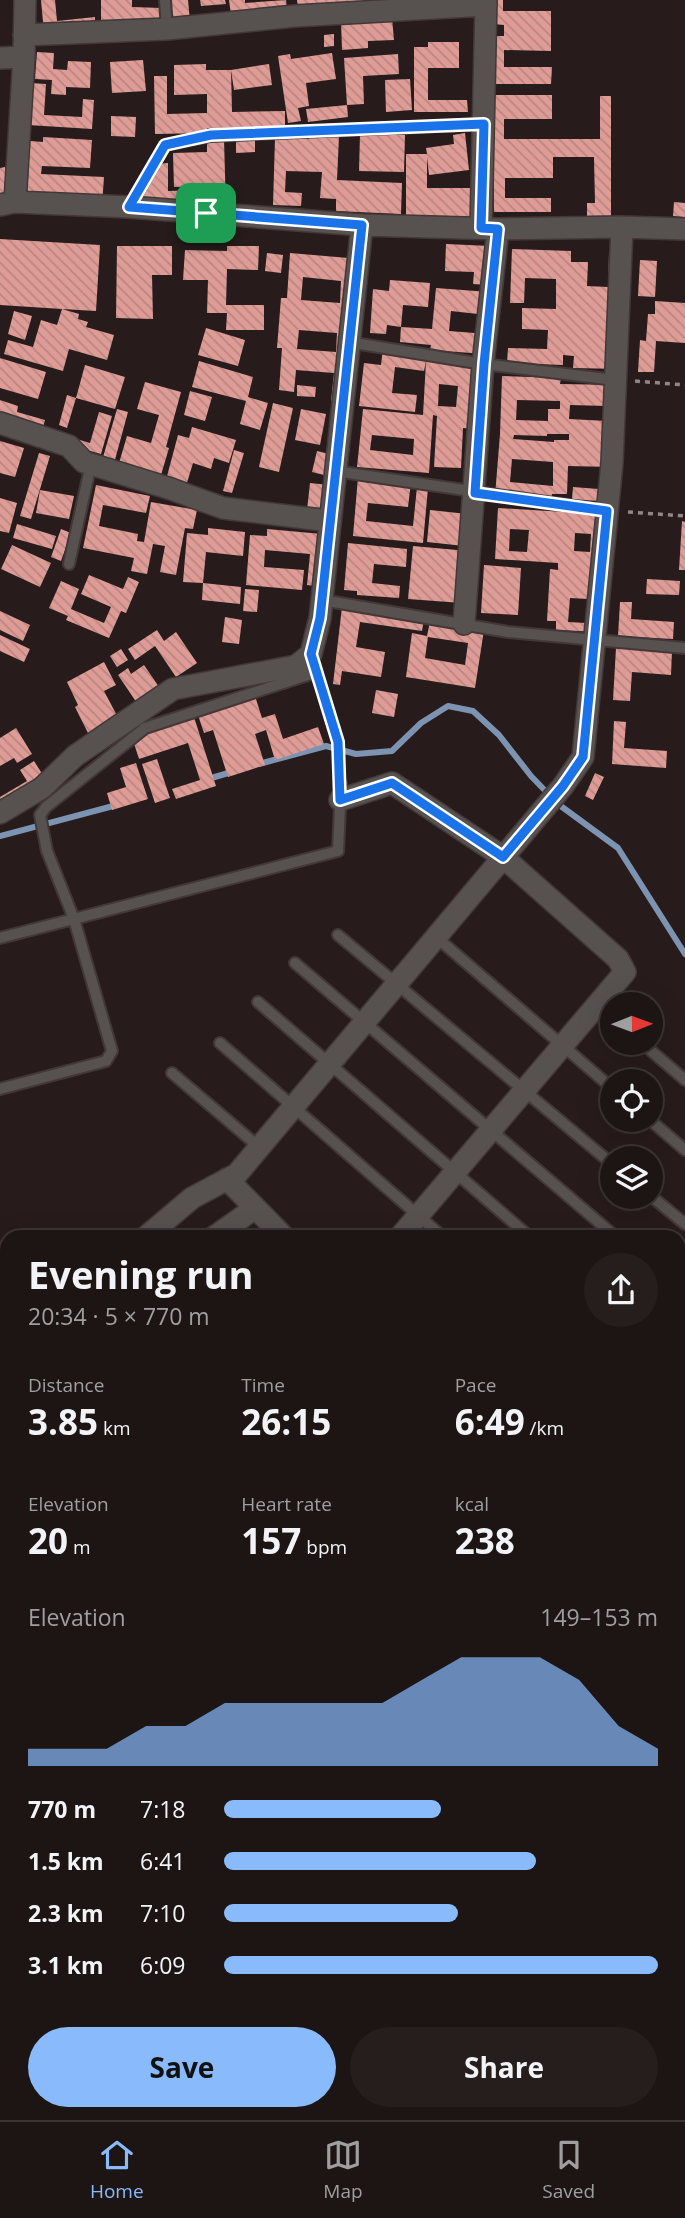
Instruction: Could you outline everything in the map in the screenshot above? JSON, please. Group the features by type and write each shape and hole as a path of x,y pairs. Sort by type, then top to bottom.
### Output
{"street":[{"path":"24,0 24,57 8,204 129,207 362,225 489,229 685,229"},
{"path":"24,35 167,29 295,12 486,2 484,124 489,229 484,364 464,624"},
{"path":"0,58 24,57"},
{"path":"0,813 42,788 75,756 173,689 314,663 362,225"},
{"path":"154,1230 192,1198 237,1174 563,786 583,757 612,463 622,227"},
{"path":"0,423 69,446 84,462 223,508 330,521"},
{"path":"341,792 392,783 503,857 618,959 625,972 615,992"},
{"path":"406,1230 562,1045 600,1015"},
{"path":"227,1179 277,1230"},
{"path":"224,1230 255,1208"}],"lane":[{"path":"165,0 167,29"},
{"path":"129,207 165,145 211,135 484,124"},
{"path":"348,342 484,364 615,380"},
{"path":"69,564 91,464"},
{"path":"335,471 607,511"},
{"path":"322,600 509,632 685,648"},
{"path":"0,1089 106,1060 112,1051 74,919 47,851 40,815 46,807 145,728 314,663"},
{"path":"0,938 338,851 341,792"},
{"path":"338,935 600,1154"},
{"path":"436,937 600,1078"},
{"path":"295,963 608,1230"},
{"path":"258,1002 522,1230"},
{"path":"220,1043 435,1230"},
{"path":"656,1055 685,1080"},
{"path":"173,1073 260,1147"},
{"path":"663,1131 685,1150"},
{"path":"663,1206 685,1224"}],"path":[{"path":"615,380 685,386"},
{"path":"607,511 685,516"},
{"path":"314,663 338,742 341,792"}],"building":[{"path":"41,0 55,0 57,21 95,17 95,28 44,33"},
{"path":"101,0 132,0 132,7 162,8 162,22 101,21"},
{"path":"170,0 188,0 190,21 173,23"},
{"path":"200,0 225,0 226,4 201,6"},
{"path":"229,0 245,0 245,3 286,0 287,10 231,15"},
{"path":"297,0 379,0 379,2 298,9"},
{"path":"493,0 503,0 503,11 551,11 551,51 504,50 504,67 552,67 551,84 492,84 492,36 504,36 504,25 493,24"},
{"path":"392,18 394,40 368,41 368,48 342,50 341,21"},
{"path":"334,34 334,46 324,47 324,35"},
{"path":"428,42 459,42 459,68 428,68 428,100 467,100 468,112 414,112 414,47 428,47"},
{"path":"37,52 54,53 53,69 67,70 68,61 91,62 90,88 66,87 66,95 51,94 52,80 35,79"},
{"path":"332,53 336,79 306,83 309,106 298,108 301,121 288,123 278,56 290,54 291,59"},
{"path":"398,54 399,74 363,76 364,104 347,105 344,58"},
{"path":"143,60 146,91 112,93 110,62"},
{"path":"206,64 206,70 231,70 232,112 285,111 285,127 207,128 207,133 155,134 154,76 167,76 167,114 207,113 207,94 174,95 174,65"},
{"path":"269,64 272,85 234,90 231,70"},
{"path":"410,79 412,110 386,112 385,80"},
{"path":"30,83 46,84 44,115 82,117 83,99 94,100 92,129 28,125"},
{"path":"493,95 552,95 552,119 504,119 504,139 600,139 600,96 611,96 611,217 587,217 587,203 595,203 594,157 553,157 553,178 505,178 505,198 551,198 551,212 494,212"},
{"path":"347,105 348,117 308,122 306,109"},
{"path":"111,116 136,117 135,137 111,136"},
{"path":"465,133 469,170 429,175 427,157 427,188 475,188 475,221 406,221 406,154 427,154 426,148 454,144 453,135"},
{"path":"360,134 405,135 404,172 359,171"},
{"path":"309,136 339,137 337,180 402,183 401,214 336,211 336,199 320,198 322,172 286,171 285,192 302,193 301,206 273,205 275,138 309,139"},
{"path":"43,137 92,140 90,168 42,166 41,174 104,177 102,205 27,201 30,141 43,142"},
{"path":"207,139 224,139 226,210 144,204 143,191 157,164 168,163 168,191 208,190 208,186 174,187 173,153 207,152"},
{"path":"255,140 255,152 236,153 236,141"},
{"path":"5,167 9,194 0,196 0,168"},
{"path":"674,202 685,203 685,217 673,216"},
{"path":"0,239 100,245 96,311 0,305"},
{"path":"446,244 490,246 488,285 473,284 474,272 445,271"},
{"path":"117,246 172,246 172,275 152,275 153,319 116,318"},
{"path":"227,246 259,246 258,270 227,269 226,305 264,305 264,330 226,330 227,313 207,313 208,280 183,280 185,250 227,251"},
{"path":"512,249 571,251 571,262 588,262 587,286 608,287 609,254 623,255 620,369 573,368 574,356 563,355 563,365 507,363 508,348 547,349 548,330 522,329 522,308 556,309 556,279 525,278 524,303 510,303"},
{"path":"267,253 283,255 281,273 265,271"},
{"path":"290,253 360,259 348,402 331,401 334,373 296,370 294,392 279,390 282,348 277,348 281,298 287,298","holes":["303,277 341,281 340,303 301,300","299,330 337,333 336,352 297,349"]},
{"path":"640,260 657,261 655,297 638,296"},
{"path":"390,280 430,283 428,307 403,305 401,327 387,325 386,334 370,333 373,289 389,291"},
{"path":"436,288 489,292 487,315 451,311 449,331 487,334 485,354 430,350 431,345 400,342 401,327 432,329"},
{"path":"655,301 685,303 685,343 656,341 654,372 638,372 640,340 646,341 648,314 655,314"},
{"path":"62,309 79,314 78,319 88,322 86,327 114,335 107,360 69,349 63,371 4,354 8,340 33,347 41,320 57,325"},
{"path":"14,311 32,316 25,340 8,334"},
{"path":"206,328 245,340 238,366 198,355"},
{"path":"383,348 478,364 474,429 463,428 461,468 434,467 437,416 433,415 429,473 357,467 363,409 423,415 426,361 424,371 395,367 392,393 417,395 415,412 359,406 364,363 381,365","holes":["439,384 458,386 456,407 438,406","372,435 414,439 413,455 370,450"]},
{"path":"0,358 46,372 38,399 0,388"},
{"path":"199,361 253,377 248,397 268,403 260,430 240,424 246,401 192,387"},
{"path":"85,365 125,377 115,409 76,398"},
{"path":"502,376 561,378 560,384 619,385 612,467 568,466 567,494 552,494 551,500 495,496","holes":["517,400 560,401 560,409 548,409 548,421 516,420","570,405 607,406 607,421 569,419","569,434 569,440 554,442 513,439 514,435","512,459 553,462 553,486 510,482"]},
{"path":"145,382 181,392 161,475 119,463 127,436 151,443 159,415 137,409"},
{"path":"297,385 316,387 315,397 297,396"},
{"path":"190,391 212,397 205,421 184,415"},
{"path":"67,395 76,398 67,428 59,425"},
{"path":"0,400 18,406 17,412 45,420 40,438 0,427"},
{"path":"273,403 293,408 279,472 259,467"},
{"path":"117,409 128,412 113,467 101,464"},
{"path":"301,409 326,414 320,445 295,440"},
{"path":"99,412 112,416 101,454 58,442 60,434 90,443"},
{"path":"192,427 236,440 229,463 214,458 211,469 193,463 186,486 225,497 221,511 166,480 178,435 189,438"},
{"path":"0,441 24,448 15,477 0,473"},
{"path":"234,450 244,453 232,493 223,491"},
{"path":"317,451 333,455 328,476 312,472"},
{"path":"39,453 50,456 31,519 20,516"},
{"path":"358,477 411,482 408,507 368,503 366,521 413,526 417,487 428,488 423,543 353,536"},
{"path":"310,483 329,485 326,521 306,519"},
{"path":"96,485 150,496 146,513 103,505 99,526 138,534 137,541 144,542 151,502 197,510 193,529 185,528 176,575 160,572 165,546 153,544 147,574 131,571 134,558 83,548"},
{"path":"573,487 611,490 610,502 572,499"},
{"path":"40,490 74,496 69,519 36,513"},
{"path":"0,498 17,503 9,533 0,531"},
{"path":"498,508 613,515 601,632 556,630 556,621 547,621 550,569 558,570 558,563 495,559","holes":["510,529 529,530 527,552 509,551","575,533 591,534 590,552 574,551","570,598 588,599 586,623 568,622"]},
{"path":"430,510 467,514 464,546 427,542"},
{"path":"682,521 685,522 685,570 679,570"},
{"path":"17,524 56,536 52,549 13,538"},
{"path":"208,528 245,532 243,556 206,552 203,583 183,582 187,533 208,535"},
{"path":"61,529 71,533 61,561 51,557"},
{"path":"267,529 333,535 324,587 307,585 310,554 265,550 264,567 304,570 302,590 246,585 250,535 267,536"},
{"path":"348,543 407,549 406,567 374,564 372,583 400,586 399,598 357,595 357,591 344,590"},
{"path":"12,545 51,563 40,587 1,569"},
{"path":"413,546 468,551 462,603 408,599"},
{"path":"484,565 521,568 518,615 481,613"},
{"path":"89,575 123,589 128,577 139,582 126,613 121,611 109,638 66,620 68,616 49,608 61,581 79,589 71,609 104,623 111,607 81,594"},
{"path":"647,579 680,581 679,595 646,594"},
{"path":"203,583 241,587 240,604 202,600"},
{"path":"245,589 259,590 257,612 243,611"},
{"path":"620,602 632,602 631,619 674,622 673,639 618,636"},
{"path":"342,607 424,619 422,631 360,622 356,647 385,652 381,677 342,671 340,685 333,684"},
{"path":"0,611 30,625 23,641 0,630"},
{"path":"225,617 242,620 239,644 222,642"},
{"path":"430,621 484,630 475,688 406,677 412,633 427,636","holes":["428,637 468,643 465,665 425,658"]},
{"path":"157,630 164,641 176,632 197,663 176,677 155,646 135,660 128,649"},
{"path":"0,635 30,649 24,662 0,651"},
{"path":"616,648 672,651 671,675 632,672 630,701 613,700"},
{"path":"121,649 128,660 117,667 110,656"},
{"path":"104,662 116,685 104,691 122,725 89,735 75,707 78,705 67,682"},
{"path":"144,665 170,703 157,714 131,728 141,709 118,675 128,668 131,674"},
{"path":"376,690 398,694 394,717 372,713"},
{"path":"255,696 262,718 275,714 283,739 318,727 324,744 275,760 266,730 255,734 265,765 228,777 213,730 204,733 198,715"},
{"path":"194,717 216,786 176,799 172,789 200,780 188,743 139,759 132,737"},
{"path":"614,721 626,722 624,748 667,751 666,768 612,764"},
{"path":"16,728 32,754 17,763 14,758 0,766 0,738"},
{"path":"157,759 170,798 155,803 142,764"},
{"path":"34,761 53,791 0,824 0,797 27,781 20,770"},
{"path":"136,763 148,799 112,810 107,793 126,787 120,768"},
{"path":"595,773 604,777 593,800 585,796"}],"waterway":[{"path":"259,764 326,746 356,754 392,751 421,723 448,706 473,711 499,735 531,776 558,804 618,848 685,954"},
{"path":"208,779 235,771"},
{"path":"0,836 117,805"}],"route":[{"path":"484,124 481,228 498,229 484,364 475,493 607,511 583,757 563,786 503,857 392,783 340,800 338,742 311,654 320,618 362,225 206,213 129,207 165,145 211,135 484,124"}]}
